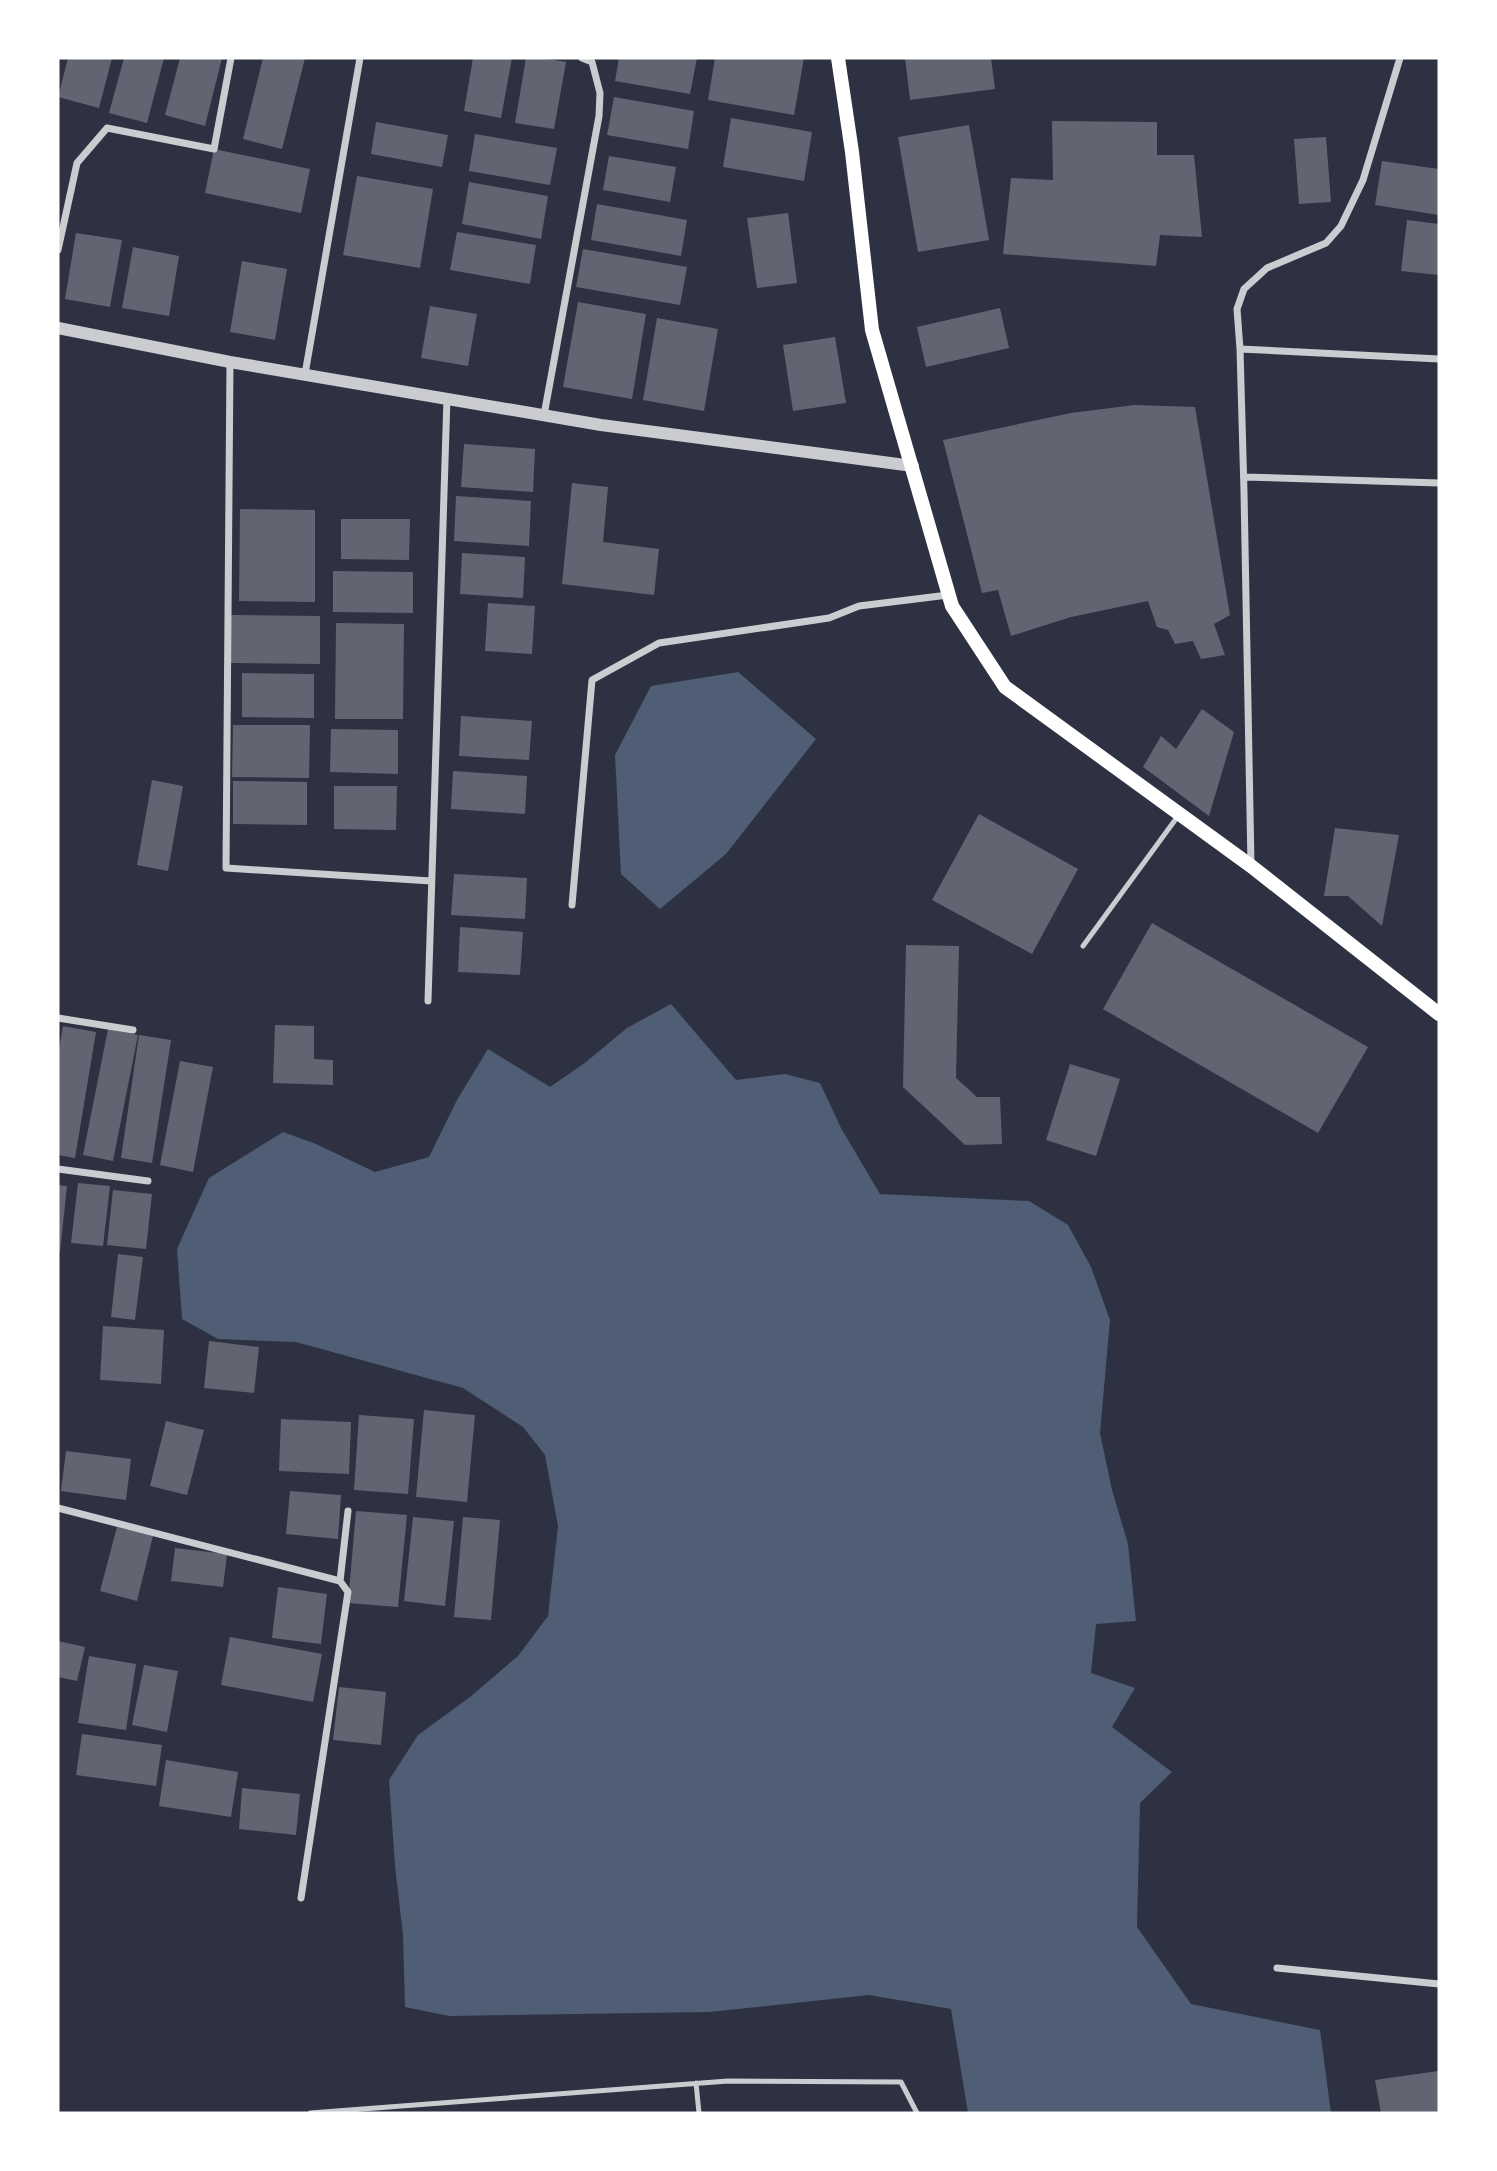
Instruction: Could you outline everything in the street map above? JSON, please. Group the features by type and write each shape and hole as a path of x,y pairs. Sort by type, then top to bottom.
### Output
{"main road":[{"path":"838,58 852,152 872,330 952,606 1005,687 1251,866 1439,1014"}],"street":[{"path":"58,250 76,163 107,128 214,149 231,58"},
{"path":"305,374 360,58"},
{"path":"544,415 599,116 600,93 592,62 582,58"},
{"path":"1251,866 1244,477 1237,309 1244,289 1268,268 1326,243 1341,226 1363,180 1400,58"},
{"path":"58,328 230,362 601,425 913,466"},
{"path":"1240,349 1439,359"},
{"path":"230,362 226,868 431,881"},
{"path":"428,1001 447,398"},
{"path":"1244,477 1439,483"},
{"path":"572,905 592,680 659,643 829,618 859,606 949,595"},
{"path":"58,1018 133,1030"},
{"path":"58,1169 148,1181"},
{"path":"58,1508 340,1581 348,1592 301,1898"},
{"path":"340,1581 348,1511"},
{"path":"1276,1969 1439,1984"}],"lane":[{"path":"1083,946 1180,814"},
{"path":"310,2113 728,2081 901,2082 917,2113"},
{"path":"696,2083 699,2113"}],"water":[{"path":"738,672 816,739 726,854 660,909 621,874 615,755 651,686"},
{"path":"671,1004 736,1080 785,1074 820,1083 841,1128 880,1194 1029,1201 1068,1225 1091,1267 1110,1320 1100,1433 1112,1490 1128,1544 1136,1621 1096,1624 1091,1673 1135,1688 1112,1727 1172,1772 1140,1803 1137,1927 1191,2004 1320,2030 1331,2113 968,2113 951,2009 869,1995 710,2012 449,2016 405,2007 403,1935 389,1780 418,1735 470,1697 518,1656 548,1616 558,1526 545,1455 523,1427 463,1388 296,1342 218,1339 182,1319 177,1249 209,1178 283,1132 316,1144 375,1172 429,1157 457,1100 488,1049 550,1087 627,1028"}],"building":[{"path":"68,58 112,58 99,108 58,97"},
{"path":"124,58 164,58 147,123 109,113"},
{"path":"180,58 222,58 205,126 165,115"},
{"path":"263,58 305,58 282,149 243,139"},
{"path":"473,58 512,58 501,118 464,111"},
{"path":"526,58 566,62 554,129 515,123"},
{"path":"619,58 697,58 690,94 615,81"},
{"path":"715,58 804,58 794,115 708,100"},
{"path":"905,58 991,58 995,89 910,100"},
{"path":"614,97 694,111 688,149 607,135"},
{"path":"731,118 812,132 804,181 723,167"},
{"path":"1052,121 1157,122 1157,155 1194,155 1202,237 1160,235 1156,266 1003,254 1011,178 1053,180"},
{"path":"376,122 448,135 442,167 371,154"},
{"path":"969,125 989,240 918,252 898,137"},
{"path":"475,134 557,148 550,185 469,171"},
{"path":"1326,137 1331,202 1299,204 1294,139"},
{"path":"214,149 310,169 301,213 205,193"},
{"path":"609,156 676,167 670,202 603,190"},
{"path":"1382,161 1439,169 1439,215 1375,205"},
{"path":"357,176 433,189 420,268 343,255"},
{"path":"469,182 548,196 541,239 462,224"},
{"path":"597,204 687,220 681,256 591,240"},
{"path":"788,213 797,283 757,288 747,218"},
{"path":"1407,220 1439,224 1439,275 1401,271"},
{"path":"457,232 536,245 530,284 450,270"},
{"path":"76,233 122,240 110,307 65,299"},
{"path":"133,247 179,256 169,316 122,308"},
{"path":"583,249 687,267 680,305 576,287"},
{"path":"242,261 287,269 275,340 230,332"},
{"path":"578,302 646,314 632,399 563,387"},
{"path":"430,306 477,314 468,366 421,358"},
{"path":"1000,308 1009,348 926,367 917,327"},
{"path":"657,318 718,329 704,411 643,400"},
{"path":"835,337 846,403 793,411 783,345"},
{"path":"1134,405 1195,407 1230,615 1214,624 1225,655 1201,659 1193,641 1175,644 1168,630 1157,627 1148,601 1071,617 1011,636 998,590 982,593 943,440 1071,413"},
{"path":"464,444 535,449 533,492 461,487"},
{"path":"572,483 608,487 603,542 659,549 654,595 562,584"},
{"path":"456,496 531,501 529,546 454,541"},
{"path":"240,509 315,510 315,602 239,601"},
{"path":"341,519 410,519 409,560 341,559"},
{"path":"462,553 525,557 523,598 460,594"},
{"path":"333,571 413,572 413,613 333,612"},
{"path":"488,603 535,606 532,654 485,651"},
{"path":"231,615 320,616 320,664 231,663"},
{"path":"336,623 404,624 403,719 335,719"},
{"path":"242,673 314,674 314,718 242,717"},
{"path":"1202,709 1234,732 1209,816 1143,767 1161,736 1176,749"},
{"path":"461,716 532,721 529,760 459,756"},
{"path":"233,725 310,725 309,778 232,777"},
{"path":"331,729 398,730 398,774 330,772"},
{"path":"453,771 527,776 525,814 451,809"},
{"path":"152,780 183,786 168,871 137,865"},
{"path":"233,781 307,782 307,825 233,824"},
{"path":"334,786 397,786 396,830 334,829"},
{"path":"979,814 1078,869 1032,954 932,900"},
{"path":"1335,828 1399,835 1382,926 1348,896 1324,896"},
{"path":"454,874 527,878 525,919 451,915"},
{"path":"1152,923 1368,1047 1318,1133 1103,1009"},
{"path":"460,927 523,932 520,975 458,972"},
{"path":"906,945 959,946 956,1078 977,1097 1000,1097 1002,1144 965,1145 903,1087"},
{"path":"275,1025 314,1026 314,1059 333,1060 333,1085 273,1083"},
{"path":"63,1026 96,1032 75,1158 58,1155 58,1055"},
{"path":"108,1029 138,1035 113,1161 83,1155"},
{"path":"139,1035 171,1040 152,1163 121,1158"},
{"path":"180,1061 213,1067 193,1172 160,1165"},
{"path":"1070,1064 1120,1079 1096,1156 1046,1140"},
{"path":"78,1183 110,1186 103,1246 71,1243"},
{"path":"58,1185 67,1186 60,1252 58,1252"},
{"path":"113,1190 152,1194 146,1249 107,1245"},
{"path":"118,1254 143,1257 135,1320 111,1317"},
{"path":"103,1326 164,1330 161,1384 100,1380"},
{"path":"209,1341 259,1347 254,1393 204,1388"},
{"path":"424,1410 475,1415 467,1502 416,1497"},
{"path":"359,1415 414,1419 408,1494 354,1490"},
{"path":"281,1419 351,1422 349,1474 279,1471"},
{"path":"166,1421 204,1430 187,1495 150,1486"},
{"path":"66,1451 131,1459 126,1500 61,1491"},
{"path":"290,1491 341,1495 338,1539 286,1534"},
{"path":"356,1511 407,1515 398,1607 348,1603"},
{"path":"413,1517 454,1521 445,1606 404,1601"},
{"path":"463,1517 500,1520 491,1620 454,1617"},
{"path":"117,1527 153,1536 137,1601 100,1591"},
{"path":"175,1548 227,1554 223,1587 171,1581"},
{"path":"278,1587 327,1594 321,1644 272,1638"},
{"path":"230,1637 322,1654 313,1702 221,1685"},
{"path":"58,1641 85,1647 77,1681 58,1677"},
{"path":"89,1656 136,1664 126,1730 78,1723"},
{"path":"144,1665 178,1671 167,1732 132,1725"},
{"path":"339,1687 386,1692 381,1745 333,1740"},
{"path":"82,1734 162,1745 156,1786 76,1775"},
{"path":"166,1760 238,1772 231,1817 159,1806"},
{"path":"242,1788 300,1794 296,1835 239,1829"},
{"path":"1438,2071 1439,2113 1381,2113 1375,2080"}]}
